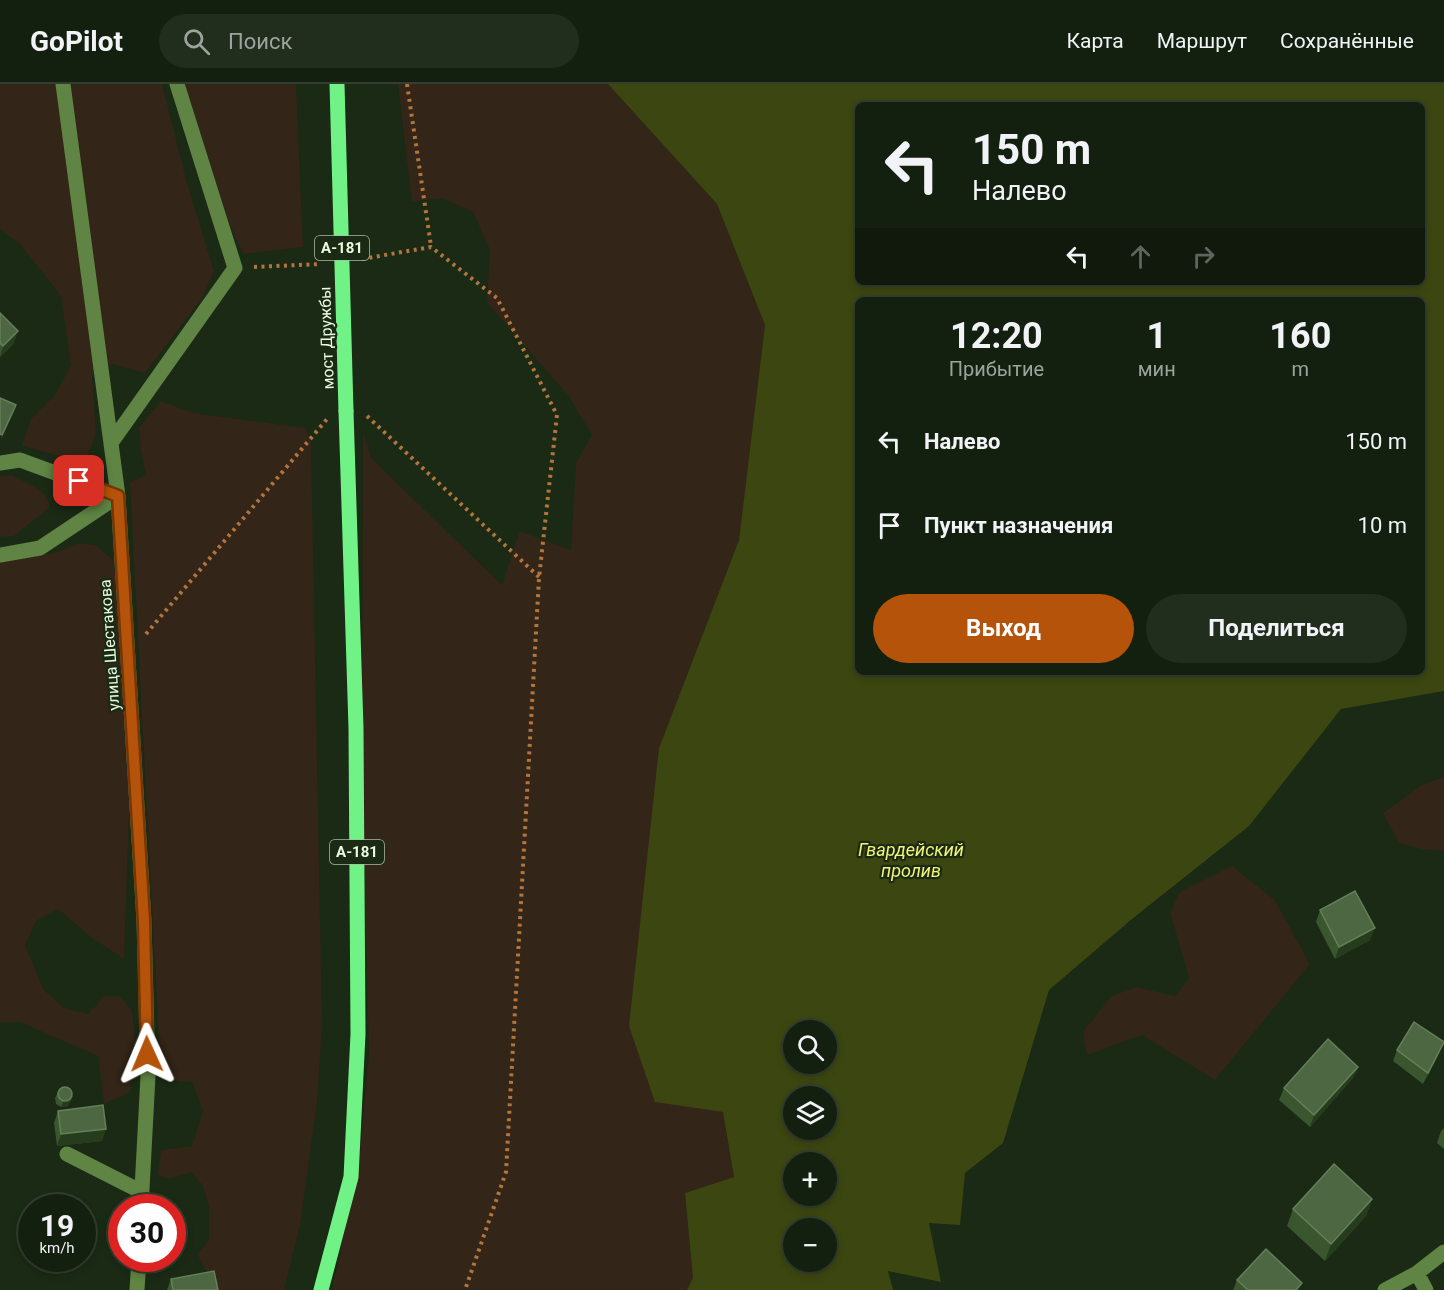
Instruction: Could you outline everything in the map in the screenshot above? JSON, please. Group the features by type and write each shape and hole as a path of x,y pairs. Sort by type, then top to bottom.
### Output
{"main road":[{"name":"мост Дружбы","path":"337,84 347,411"},
{"name":"А-181","path":"321,1290 351,1177 358,1034 356,728 347,411"}],"street":[{"name":"улица Шестакова","path":"63,84 118,496 145,932 148,1077 142,1194"},
{"path":"111,443 236,267 177,84"},
{"path":"0,463 20,460 118,496"},
{"path":"0,555 40,548 118,496"},
{"path":"67,1154 132,1194"},
{"path":"1385,1290 1417,1273 1444,1252"},
{"path":"137,1290 138,1272"},
{"path":"1417,1273 1426,1290"}],"path":[{"path":"407,84 431,247 497,298 557,415 539,578 506,1172 465,1290"},
{"path":"355,260 431,247"},
{"path":"236,267 323,264"},
{"path":"128,656 347,411 539,578"}],"shaded area":[{"path":"0,84 162,84 187,183 214,271 203,297 145,373 112,364 92,376 96,433 88,455 71,460 22,445 31,419 55,395 71,365 61,296 20,244 0,229"},
{"path":"184,84 296,84 303,247 243,254 230,225"},
{"path":"398,84 608,84 717,204 765,325 739,540 659,748 655,1101 723,1112 734,1177 685,1193 693,1279 687,1290 332,1290 359,1164 369,1055 362,784 363,431 371,458 502,585 520,531 571,550 576,463 592,435 568,395 487,303 490,250 473,212 442,198 412,202"},
{"path":"161,401 193,413 305,428 311,442 322,1027 317,1102 300,1225 284,1290 210,1290 212,1282 197,1254 209,1240 209,1207 203,1186 192,1172 168,1179 158,1174 161,1150 192,1146 203,1111 192,1082 161,1080 130,483 146,475 139,428"},
{"path":"12,475 42,492 47,497 49,508 14,536 0,537 0,476"},
{"path":"78,543 95,545 113,560 119,607 130,784 124,959 92,938 58,909 36,921 25,945 44,990 64,1008 88,1014 105,996 119,996 132,1010 136,1048 130,1092 104,1104 98,1056 20,1022 0,1022 0,562 55,553"},
{"path":"1444,777 1444,851 1421,849 1399,843 1383,813 1422,785"},
{"path":"1232,866 1275,900 1310,964 1215,1080 1142,1035 1087,1055 1083,1032 1111,996 1137,987 1175,996 1189,978 1170,912 1180,892"}],"water":[{"name":"Гвардейский пролив","path":"608,84 1444,84 1444,691 1341,709 1249,826 1132,919 1049,990 1003,1143 965,1173 960,1225 929,1223 941,1282 888,1271 893,1290 687,1290 693,1278 685,1193 734,1177 723,1112 655,1102 629,1026 659,748 739,540 765,325 717,204"}],"building":[{"path":"0,313 18,331 3,346 0,343"},
{"path":"0,398 16,405 2,435 0,434"},
{"path":"1355,891 1375,928 1339,947 1320,910"},
{"path":"1414,1022 1444,1042 1428,1073 1397,1050"},
{"path":"1328,1039 1358,1067 1314,1115 1284,1088"},
{"path":"62,1087 68,1087 72,1094 68,1101 62,1101 58,1097 58,1091"},
{"path":"103,1105 106,1129 61,1134 58,1111"},
{"path":"1334,1164 1372,1199 1331,1244 1293,1209"},
{"path":"1266,1249 1302,1283 1296,1290 1248,1290 1237,1280"},
{"path":"214,1271 218,1290 173,1290 171,1279"}],"route":[{"path":"79,481 118,496 144,921 147,1054"}]}
